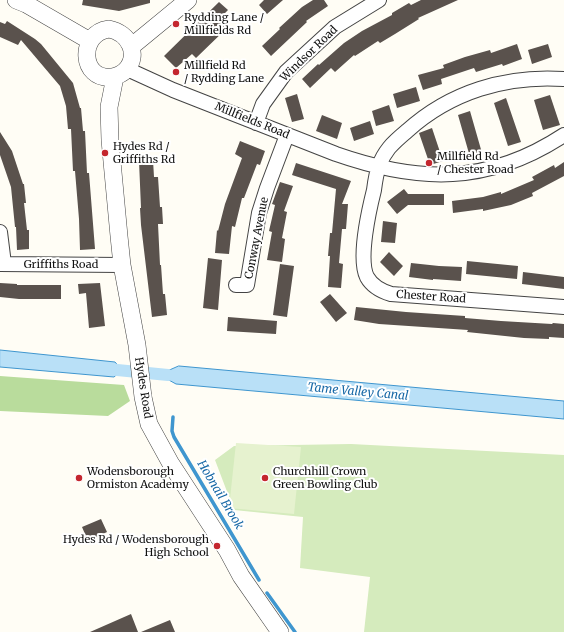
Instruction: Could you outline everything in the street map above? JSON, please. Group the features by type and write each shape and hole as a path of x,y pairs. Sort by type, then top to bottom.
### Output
{"street":[{"path":"16,0 26,4 90,41 99,32 109,29 122,34 132,46 188,0"},
{"name":"Windsor Road","path":"256,123 263,104 286,72 335,27 379,0"},
{"name":"Hydes Road","path":"90,41 87,51 87,58 109,107 110,140 122,265 137,345 142,397 149,424 171,464 227,550 241,576 280,632"},
{"name":"Hydes Road","path":"109,107 121,73 132,61 132,46"},
{"path":"95,73 104,77 121,73"},
{"name":"Millfields Road","path":"121,73 173,90 336,154 378,167 410,173 450,175 479,172 518,160 564,136"},
{"path":"378,167 388,149 418,121 437,108 462,95 514,80 564,79"},
{"name":"Conway Avenue","path":"236,285 247,285 259,213 287,135"},
{"name":"Chester Road","path":"378,167 367,220 364,258 367,277 375,286 391,294 564,307"},
{"path":"0,232 2,264"},
{"name":"Griffiths Road","path":"2,264 122,265"}],"green space":[{"path":"0,376 124,385 130,401 108,416 0,411"},
{"name":"Churchhill Crown Green Bowling Club","path":"236,443 301,447 294,514 229,508"},
{"path":"351,444 564,455 564,632 364,632 370,577 300,568 303,517 234,510 215,460 234,446"}],"water":[{"path":"0,350 115,362 122,370 114,377 0,367"},
{"name":"Tame Valley Canal","path":"179,366 564,401 564,419 176,384 167,379 151,374 157,370 169,370"}],"building":[{"path":"83,0 150,0 150,3 119,11 82,5"},
{"path":"264,0 283,0 267,14 259,5"},
{"path":"313,0 324,0 328,6 306,21 307,22 271,56 262,46 302,7"},
{"path":"421,0 458,0 418,18 419,19 380,43 378,41 355,56 354,55 335,72 331,68 310,88 302,79 344,43 362,31 392,15 392,13 409,3 411,5"},
{"path":"219,2 228,10 219,19 227,28 196,58 192,54 176,68 164,56"},
{"path":"7,21 41,44 73,83 81,108 83,131 85,131 87,173 89,173 95,249 80,250 79,219 75,171 73,171 71,129 68,129 66,106 60,86 21,40 18,45 0,37 0,22 5,24"},
{"path":"517,44 522,59 503,66 502,64 476,72 474,68 441,79 442,84 423,90 418,75 444,68 443,65 465,57 490,50 491,53"},
{"path":"548,44 552,57 532,64 528,50"},
{"path":"416,87 420,101 397,108 393,94"},
{"path":"297,94 304,119 292,122 285,98"},
{"path":"550,95 560,125 543,130 534,100"},
{"path":"506,98 521,142 508,146 494,103"},
{"path":"389,105 394,121 376,126 372,111"},
{"path":"470,111 482,153 470,157 458,115"},
{"path":"322,115 342,123 337,139 316,131"},
{"path":"370,121 374,134 354,141 350,128"},
{"path":"432,128 443,161 430,165 419,133"},
{"path":"0,132 12,151 24,184 26,203 24,203 27,230 29,230 29,249 17,250 11,187 0,155"},
{"path":"240,141 265,151 260,165 257,164 244,198 242,198 235,227 232,226 229,254 215,253 217,230 218,231 225,204 242,158 235,154"},
{"path":"153,160 154,177 158,177 160,207 162,207 163,224 158,224 160,265 167,315 152,317 141,225 139,161"},
{"path":"564,162 564,176 532,193 533,196 511,205 483,211 483,209 453,213 452,201 483,197 501,192 501,194 534,180 532,177 554,165 555,168"},
{"path":"296,163 351,181 342,204 348,204 346,229 342,229 339,263 343,264 341,288 328,287 330,256 328,256 330,233 332,233 336,189 292,175"},
{"path":"280,182 293,186 284,211 287,212 282,238 285,239 282,262 267,260 272,232 269,231 275,205 272,204"},
{"path":"404,189 408,194 444,194 444,205 408,205 397,214 387,202"},
{"path":"383,221 397,223 395,243 381,242"},
{"path":"389,252 403,266 394,276 380,262"},
{"path":"208,258 222,260 218,310 203,308"},
{"path":"467,261 518,266 517,279 466,274"},
{"path":"411,263 462,267 461,281 409,277"},
{"path":"280,264 294,266 287,317 273,315"},
{"path":"523,272 564,277 564,289 522,284"},
{"path":"0,283 17,285 61,285 61,299 19,299 0,297"},
{"path":"100,283 105,326 89,328 86,293 79,294 78,284"},
{"path":"330,294 347,313 336,322 320,302"},
{"path":"356,307 465,316 465,318 501,321 564,324 564,338 524,338 467,332 468,330 379,324 354,320"},
{"path":"228,317 277,321 276,334 227,331"},
{"path":"101,519 107,532 88,541 82,527"},
{"path":"131,614 138,632 90,632"},
{"path":"170,620 175,632 141,632"}],"waterway":[{"path":"107,369 168,375"},
{"name":"Hobnail Brook","path":"173,417 172,431 174,437 259,580"},
{"name":"Hobnail Brook","path":"267,593 295,632"}],"place":[{"name":"Rydding Lane / Millfields Rd","path":"176,24"},
{"name":"Millfield Rd / Rydding Lane","path":"176,72"},
{"name":"Hydes Rd / Griffiths Rd","path":"105,153"},
{"name":"Millfield Rd / Chester Road","path":"429,163"},
{"name":"Wodensborough Ormiston Academy","path":"79,478"},
{"name":"Churchhill Crown Green Bowling Club","path":"265,478"},
{"name":"Hydes Rd / Wodensborough High School","path":"217,546"}]}
